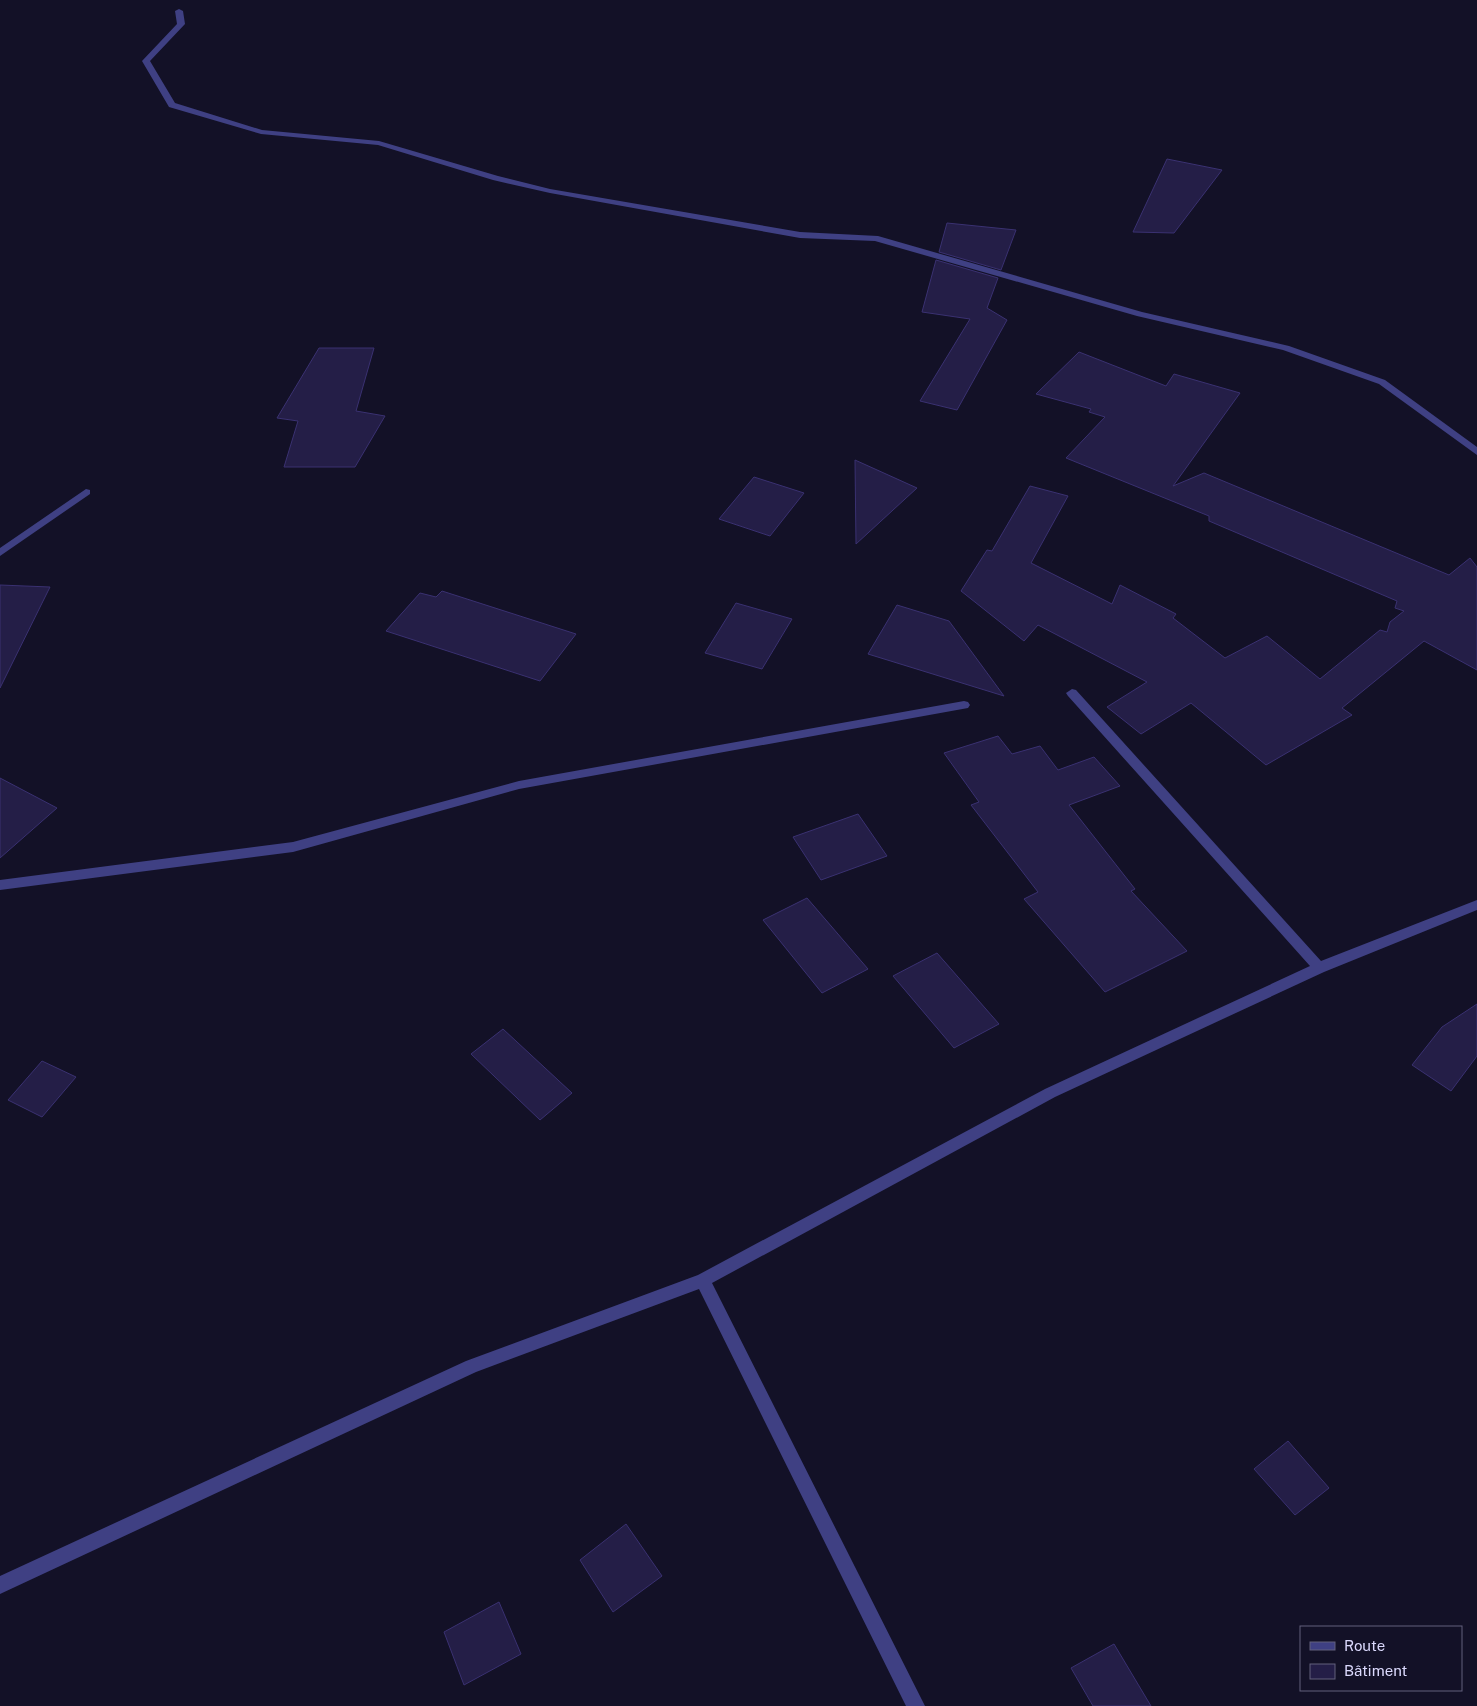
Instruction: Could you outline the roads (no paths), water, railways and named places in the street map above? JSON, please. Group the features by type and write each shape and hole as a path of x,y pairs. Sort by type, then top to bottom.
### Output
{"street":[{"path":"179,11 181,24 146,61 172,105 261,132 379,143 496,178 550,191 800,235 875,238 1140,314 1286,348 1382,382 1457,435 1477,452"},
{"path":"0,553 86,492"},
{"path":"1072,693 1319,968"},
{"path":"0,886 293,847 519,785 964,705"},
{"path":"0,1585 472,1366 703,1280 1050,1093 1319,968 1477,905"},
{"path":"703,1280 916,1706"}]}
